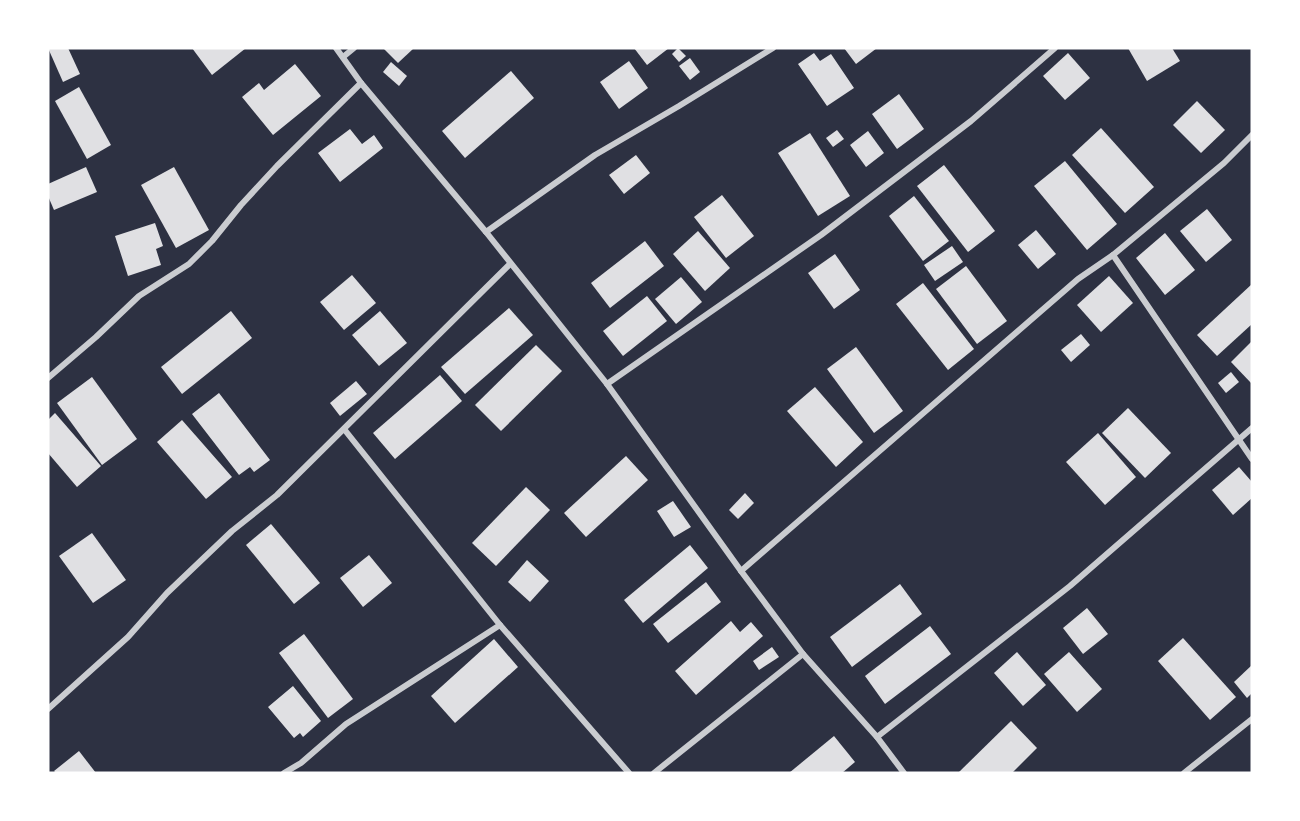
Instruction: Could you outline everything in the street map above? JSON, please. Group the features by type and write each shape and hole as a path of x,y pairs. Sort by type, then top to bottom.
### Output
{"street":[{"path":"336,48 607,384 741,572 803,654 877,737 904,773"},
{"path":"343,57 354,48"},
{"path":"486,232 595,155 773,48"},
{"path":"607,384 821,235 971,121 1055,48"},
{"path":"48,378 140,296 189,264 277,166 362,83"},
{"path":"741,572 1078,279 1113,255 1224,163 1252,135"},
{"path":"1113,255 1252,459"},
{"path":"48,709 128,637 167,593 232,531 277,495 510,264"},
{"path":"877,737 1070,586 1252,428"},
{"path":"344,429 500,625 629,773"},
{"path":"284,773 301,763 346,724 500,625"},
{"path":"654,773 803,654"},
{"path":"1184,773 1252,719"}],"building":[{"path":"48,48 68,48 80,74 63,82"},
{"path":"192,48 246,48 212,75"},
{"path":"383,48 414,48 398,63"},
{"path":"634,48 669,48 647,65"},
{"path":"678,48 686,56 679,62 672,54"},
{"path":"844,48 877,48 856,64"},
{"path":"1128,48 1172,48 1180,61 1147,81"},
{"path":"814,53 820,61 831,54 854,88 827,106 798,64"},
{"path":"1068,53 1090,78 1065,100 1043,76"},
{"path":"690,58 700,72 690,80 679,66"},
{"path":"629,61 648,88 619,109 600,82"},
{"path":"391,62 407,76 399,86 383,72"},
{"path":"295,64 321,96 273,135 242,97 259,83 264,90"},
{"path":"511,71 534,98 465,158 442,131"},
{"path":"79,87 111,145 87,159 55,101"},
{"path":"899,94 924,129 897,149 872,114"},
{"path":"1197,101 1225,130 1201,153 1173,125"},
{"path":"1101,128 1154,187 1125,213 1072,155"},
{"path":"350,129 362,144 374,135 383,148 340,182 318,153"},
{"path":"837,130 844,139 833,147 826,138"},
{"path":"868,131 884,153 866,167 850,145"},
{"path":"810,133 850,196 818,216 778,153"},
{"path":"636,155 650,173 624,194 609,175"},
{"path":"1065,161 1117,224 1087,250 1034,186"},
{"path":"944,165 995,231 968,252 917,186"},
{"path":"86,167 97,192 54,210 48,196 48,184"},
{"path":"174,167 209,230 176,248 141,185"},
{"path":"722,195 754,236 726,258 694,217"},
{"path":"914,196 949,241 923,261 889,216"},
{"path":"1207,209 1232,240 1206,262 1180,231"},
{"path":"155,223 163,246 156,249 161,265 128,276 115,236"},
{"path":"1036,230 1056,254 1038,269 1018,245"},
{"path":"698,231 730,268 705,291 673,254"},
{"path":"1165,233 1195,270 1165,295 1136,258"},
{"path":"645,241 664,266 610,308 591,283"},
{"path":"952,246 963,262 935,281 924,265"},
{"path":"835,254 860,290 834,309 808,273"},
{"path":"966,266 1007,321 977,344 936,289"},
{"path":"352,275 376,303 344,330 320,302"},
{"path":"1109,276 1133,303 1101,332 1077,305"},
{"path":"681,277 702,302 676,324 655,299"},
{"path":"923,283 974,349 948,370 896,304"},
{"path":"1252,284 1252,324 1217,356 1197,335"},
{"path":"647,296 667,321 623,356 603,331"},
{"path":"509,308 533,335 465,394 441,367"},
{"path":"231,311 252,338 182,394 161,367"},
{"path":"380,311 407,343 379,366 352,335"},
{"path":"1081,334 1090,345 1071,362 1061,350"},
{"path":"1252,341 1252,384 1231,362"},
{"path":"536,345 562,371 501,431 475,405"},
{"path":"856,347 903,411 874,433 827,369"},
{"path":"1231,372 1239,382 1226,393 1218,383"},
{"path":"440,375 462,401 395,459 373,433"},
{"path":"92,377 137,439 102,465 57,403"},
{"path":"356,381 367,394 340,416 330,403"},
{"path":"815,387 863,442 836,467 787,411"},
{"path":"219,393 270,460 254,472 250,467 239,475 192,414"},
{"path":"1128,408 1171,453 1145,478 1102,433"},
{"path":"55,413 101,466 77,487 48,453 48,420"},
{"path":"182,420 232,477 206,499 157,442"},
{"path":"1098,433 1136,477 1105,505 1066,462"},
{"path":"626,456 648,480 586,537 564,513"},
{"path":"1239,467 1252,482 1252,498 1233,515 1212,490"},
{"path":"526,487 550,510 496,566 472,543"},
{"path":"745,493 754,503 738,519 729,510"},
{"path":"673,501 691,527 674,537 657,511"},
{"path":"271,524 320,583 294,604 246,545"},
{"path":"92,533 126,580 93,603 59,556"},
{"path":"690,545 708,568 643,623 624,600"},
{"path":"369,555 392,583 363,607 340,578"},
{"path":"527,560 549,581 530,602 508,582"},
{"path":"706,582 721,602 668,643 653,624"},
{"path":"900,584 922,614 852,667 830,637"},
{"path":"1087,608 1108,634 1083,654 1063,628"},
{"path":"731,621 740,632 751,622 763,636 696,695 675,671"},
{"path":"930,626 951,654 885,704 865,676"},
{"path":"304,634 353,699 328,718 279,653"},
{"path":"1183,638 1236,697 1210,720 1158,661"},
{"path":"494,639 518,667 455,723 431,696"},
{"path":"772,647 779,657 759,670 753,661"},
{"path":"1017,652 1046,685 1023,706 994,673"},
{"path":"1069,652 1102,689 1077,712 1044,674"},
{"path":"1252,665 1252,693 1247,698 1234,682"},
{"path":"293,686 321,721 303,737 300,733 294,738 268,707"},
{"path":"1011,721 1037,748 1012,773 958,773"},
{"path":"834,736 855,762 842,773 789,773"},
{"path":"79,751 96,773 56,773 54,771"}]}
